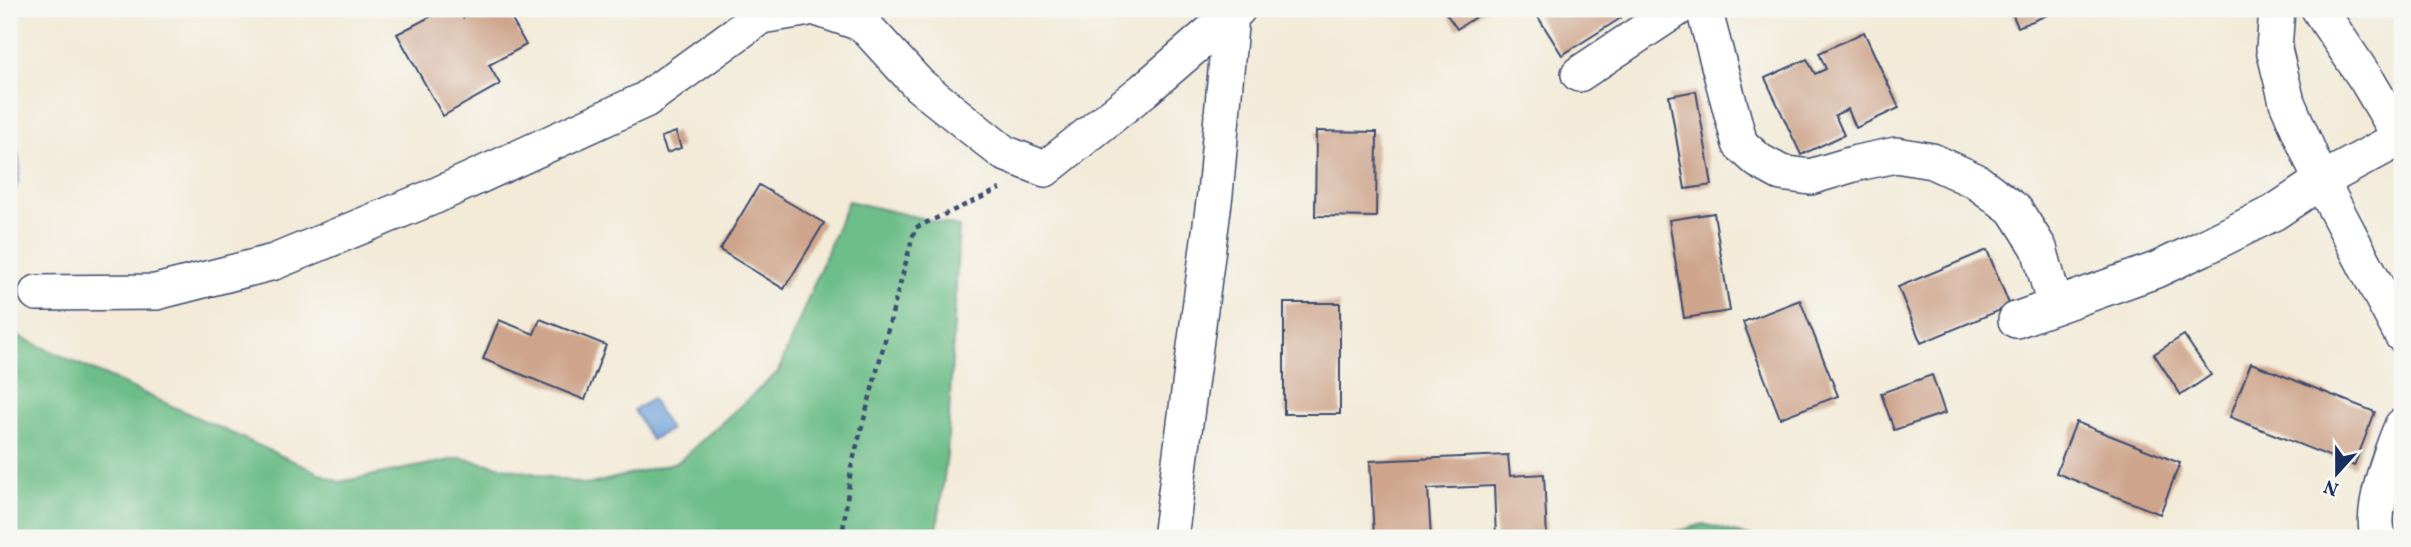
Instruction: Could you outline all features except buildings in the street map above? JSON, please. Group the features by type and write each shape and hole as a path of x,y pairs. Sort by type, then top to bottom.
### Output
{"street":[{"path":"37,293 156,292 274,262 435,196 645,100 761,16 804,9"},
{"path":"819,9 863,23 919,85 1004,153 1045,169 1144,90 1234,12"},
{"path":"1579,74 1677,9"},
{"path":"1704,9 1740,144 1759,161 1781,173 1810,177 1896,155 1932,161 1976,181 2015,210 2021,219 2039,248 2055,306"},
{"path":"2277,9 2274,49 2287,102 2321,181 2402,335"},
{"path":"2016,320 2156,270 2203,248 2275,212 2321,181 2401,138 2368,82 2319,9"},
{"path":"1170,538 1215,194 1234,12"},
{"path":"2378,538 2375,531 2381,493 2389,459 2402,426"}],"path":[{"path":"842,538 851,468 915,228 1045,169"}],"green space":[{"path":"848,201 959,227 947,454 936,538 9,538 9,332 339,482 461,458 587,485 678,462 778,372"},
{"path":"1703,524 1756,538 1655,538"}],"water":[{"path":"9,136 17,152 20,169 17,185 9,201"},
{"path":"652,399 670,430 651,440 634,410"}]}
